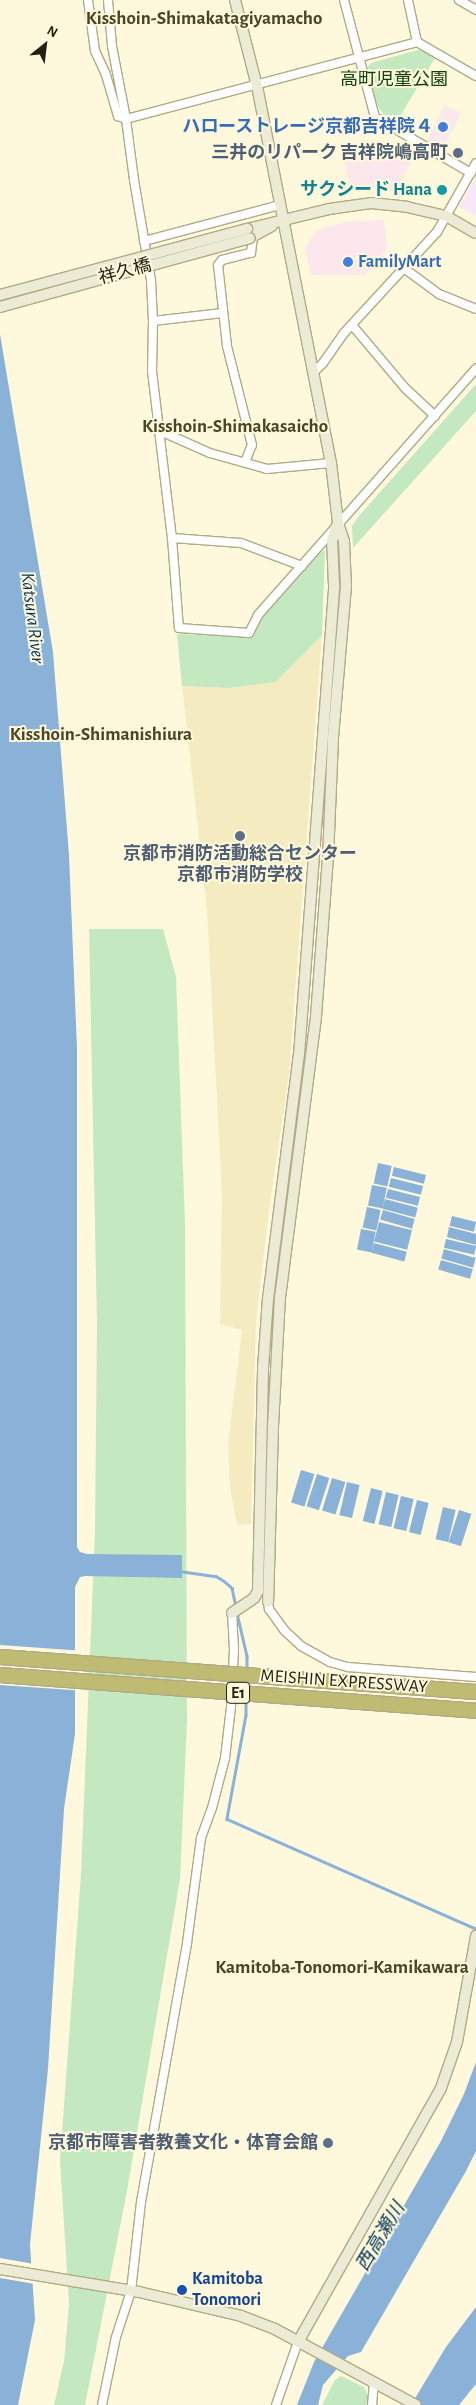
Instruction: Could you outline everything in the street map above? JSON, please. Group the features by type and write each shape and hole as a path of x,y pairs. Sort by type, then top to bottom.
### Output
{"highway":[{"name":"MEISHIN EXPRESSWAY","path":"0,1657 476,1692"},
{"name":"MEISHIN EXPRESSWAY","path":"0,1675 476,1711"}],"street":[{"path":"88,0 94,51 106,75 118,116 126,119 257,86 417,42 476,76"},
{"path":"108,0 112,46 126,119 151,280 154,321 152,371 172,538 179,628 250,634 258,615 476,369"},
{"path":"235,0 257,86 314,372 331,462 338,524 344,540 346,586 332,740 328,857 316,1017 280,1297 273,1427 269,1609 284,1630 301,1646 330,1662 348,1667 476,1678"},
{"path":"344,0 375,117 470,173"},
{"path":"408,0 417,42"},
{"path":"459,0 476,10"},
{"path":"314,372 352,325 406,269 437,232 476,163"},
{"path":"245,462 252,445 227,346 218,265 222,260 251,252 250,235 284,219 371,203 407,206 446,216 476,233"},
{"path":"144,241 280,205"},
{"name":"祥久橋","path":"0,295 250,235"},
{"name":"祥久橋","path":"0,306 250,235"},
{"path":"406,269 439,294 476,309"},
{"path":"154,321 223,313"},
{"path":"352,325 405,388 435,416"},
{"path":"158,430 210,453 266,469 331,462"},
{"path":"102,2405 128,2291 141,2202 187,1943 201,1838 219,1782 228,1733 234,1658 232,1613 254,1598 258,1591 263,1368 278,1206 299,1055 334,595 332,540 338,524"},
{"path":"172,538 241,544 302,566"},
{"path":"278,1206 291,1208"},
{"path":"276,2405 302,2344 441,2088 457,2042 476,1936"},
{"path":"0,2269 128,2291 241,2316 302,2344 416,2405"},
{"path":"371,2381 372,2405"}],"shaded area":[{"name":"ハローストレージ京都吉祥院４","path":"445,105 461,113 442,151 426,142"},
{"path":"340,147 413,159 396,190 372,188 351,190"},
{"path":"476,177 476,216 459,207"},
{"path":"384,220 387,249 373,265 367,260 369,269 365,275 311,275 305,248 316,231 344,222"},
{"path":"322,635 289,1074 269,1210 256,1321 251,1524 237,1525 230,1487 228,1443 242,1330 220,1324 222,1194 207,909 182,686 230,688 276,682"}],"green space":[{"name":"高町児童公園","path":"418,50 424,51 435,58 396,123 384,115 376,104 366,69 371,63"},
{"path":"476,384 476,411 353,548 352,526 358,517"},
{"path":"325,550 322,635 276,682 230,688 182,686 177,634 253,637 264,615 321,552"},
{"path":"89,929 163,929 176,977 185,1224 187,1721 180,1879 127,2191 85,2405 54,2405 64,2361 69,2304 60,2160 81,1874 95,1532 97,1325"},
{"path":"341,2376 364,2387 369,2397 366,2405 322,2405 335,2380"}],"water":[{"name":"Katsura River","path":"0,334 53,652 69,855 77,1048 77,1547 80,1552 87,1554 182,1555 182,1578 85,1576 80,1577 75,1587 75,1734 64,1809 48,2069 30,2244 35,2320 18,2405 0,2405"},
{"path":"378,1163 392,1166 387,1186 374,1184"},
{"path":"394,1167 426,1175 424,1184 392,1176"},
{"path":"391,1178 423,1186 421,1195 389,1187"},
{"path":"372,1185 387,1188 383,1208 368,1206"},
{"path":"388,1189 420,1197 418,1206 386,1198"},
{"path":"385,1199 418,1208 415,1217 382,1209"},
{"path":"367,1207 381,1210 376,1230 363,1228"},
{"path":"383,1210 415,1219 412,1229 380,1220"},
{"path":"452,1216 476,1222 474,1232 450,1226"},
{"path":"379,1222 412,1230 407,1250 374,1241"},
{"path":"449,1227 476,1234 476,1245 447,1237"},
{"path":"361,1229 376,1232 372,1252 357,1250"},
{"path":"446,1239 476,1246 474,1255 444,1248"},
{"path":"374,1243 407,1252 404,1261 371,1253"},
{"path":"444,1249 476,1258 473,1268 441,1259"},
{"path":"441,1260 473,1269 470,1279 438,1270"},
{"path":"301,1470 314,1474 304,1507 291,1503"},
{"path":"317,1474 329,1478 319,1510 306,1506"},
{"path":"332,1478 345,1482 335,1515 322,1511"},
{"path":"347,1482 360,1485 352,1518 339,1515"},
{"path":"371,1488 383,1491 374,1524 363,1521"},
{"path":"386,1492 399,1495 391,1527 379,1524"},
{"path":"401,1496 414,1499 406,1531 394,1528"},
{"path":"417,1500 429,1503 421,1535 409,1532"},
{"path":"443,1507 456,1510 448,1542 436,1539"},
{"path":"459,1510 471,1514 461,1546 448,1542"},
{"path":"476,2062 476,2151 466,2171 361,2352 348,2356 323,2385 318,2405 297,2405 314,2362 441,2141 464,2094"},
{"path":"476,2307 476,2384 459,2405 411,2405 446,2347"}],"pier":[{"path":"0,1645 78,1650 75,1690 0,1685"},
{"path":"0,2258 34,2264 35,2284 0,2278"}],"waterway":[{"path":"179,1571 216,1576 224,1581 232,1588 236,1607"},
{"path":"237,1613 247,1656 247,1671"},
{"path":"246,1699 246,1715 227,1819 476,1929"}],"place":[{"name":"ハローストレージ京都吉祥院４","path":"443,127"},
{"name":"三井のリパーク 吉祥院嶋高町","path":"458,153"},
{"name":"サクシード Hana","path":"442,190"},
{"name":"FamilyMart","path":"348,262"},
{"name":"京都市消防活動総合センター 京都市消防学校","path":"240,836"},
{"name":"京都市障害者教養文化・体育会館","path":"328,2143"},
{"name":"Kamitoba Tonomori","path":"182,2290"}],"district":[{"name":"Kisshoin-Shimakatagiyamacho","path":"204,19"},
{"name":"Kisshoin-Shimakasaicho","path":"235,427"},
{"name":"Kisshoin-Shimanishiura","path":"101,735"},
{"name":"Kamitoba-Tonomori-Kamikawara","path":"342,1968"}],"water label":[{"name":"西高瀬川","path":"381,2237"}]}
